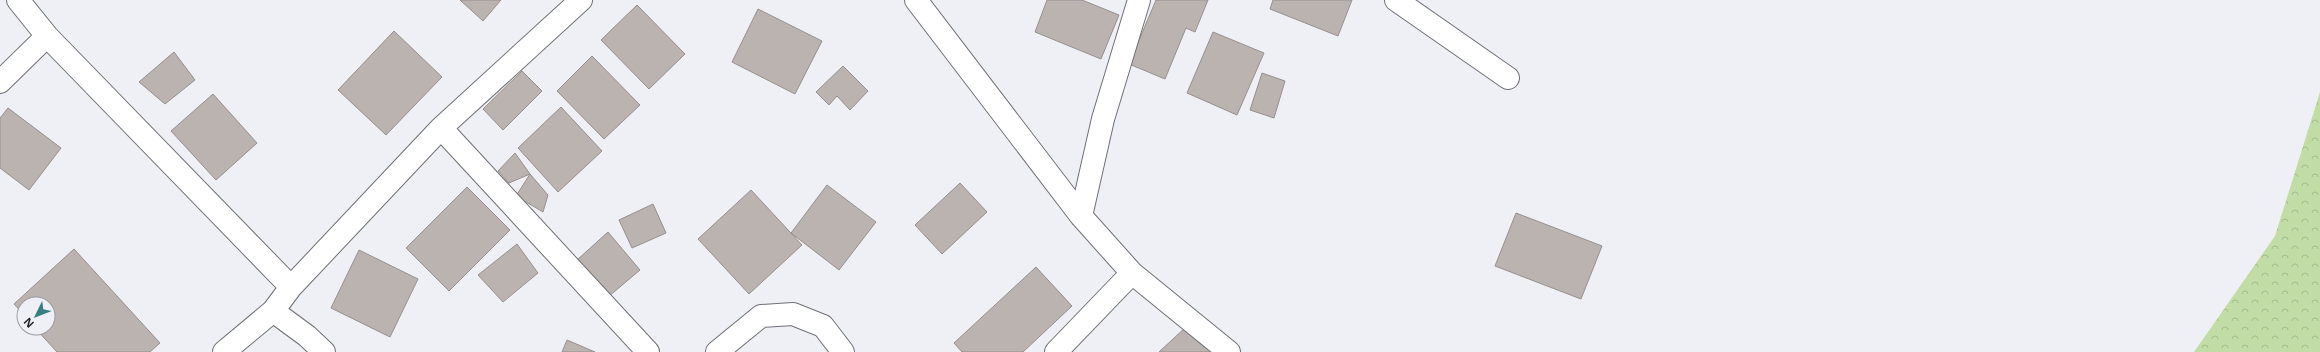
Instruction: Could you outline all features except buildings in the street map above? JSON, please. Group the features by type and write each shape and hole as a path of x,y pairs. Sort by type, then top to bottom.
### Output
{"street":[{"path":"18,0 47,36 291,288"},
{"path":"224,352 273,312 291,288 440,128 581,0"},
{"path":"916,0 1081,216 1132,274 1229,352"},
{"path":"1081,216 1103,119 1139,0"},
{"path":"1396,0 1508,78"},
{"path":"0,82 47,36"},
{"path":"440,128 648,352"},
{"path":"1056,352 1132,274"},
{"path":"273,312 307,336 324,352"},
{"path":"717,352 761,316 793,314 823,326 844,352"}],"green space":[{"path":"2320,92 2320,352 2194,352 2275,236"}]}
